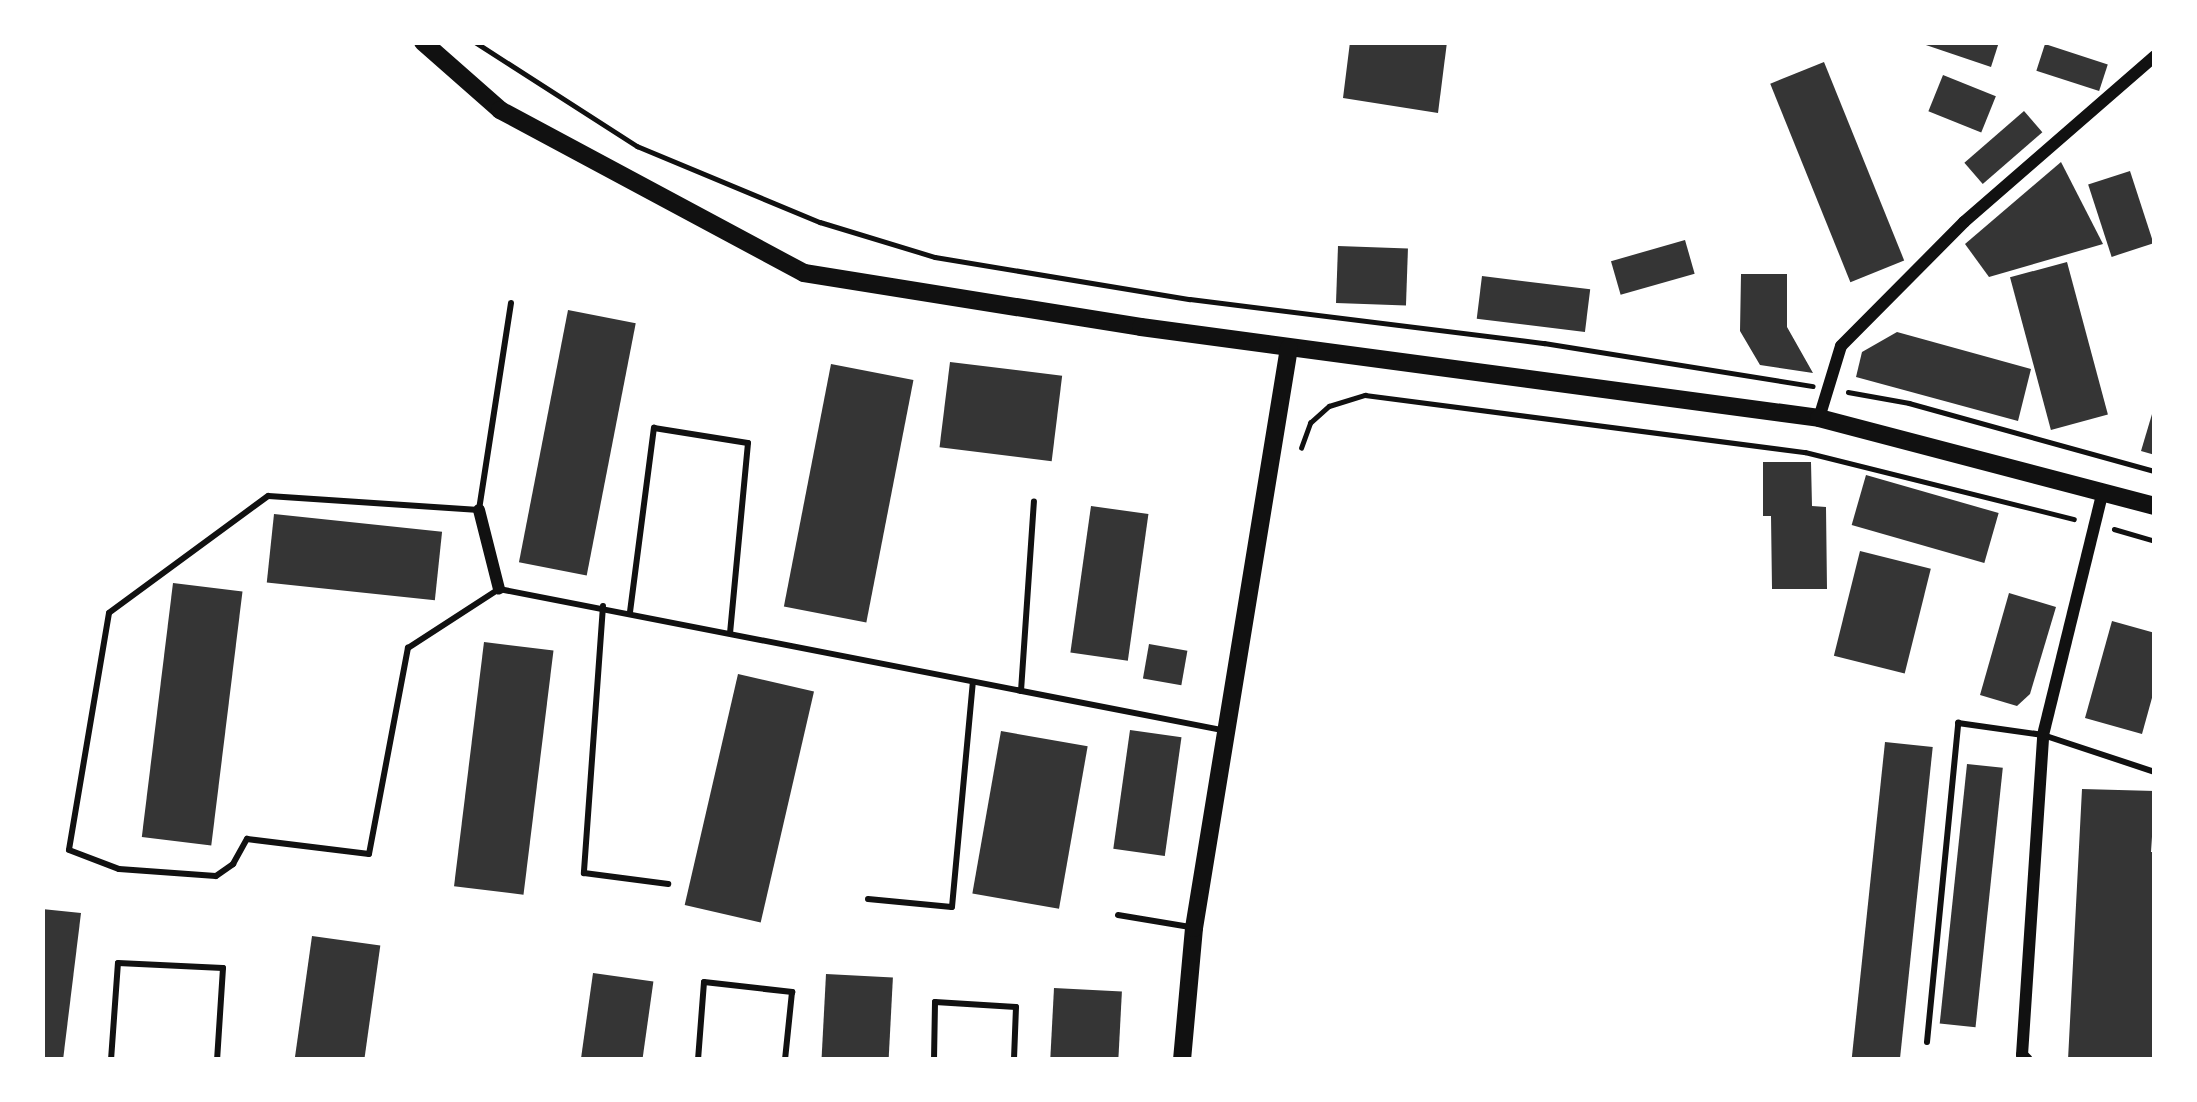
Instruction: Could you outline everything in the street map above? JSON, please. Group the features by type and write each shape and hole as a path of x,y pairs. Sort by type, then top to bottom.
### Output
{"main road":[{"path":"423,42 500,110 804,272 1289,348 1819,418 2155,506"},
{"path":"1182,1060 1193,928 1289,348"}],"street":[{"path":"1819,418 1841,346 1964,222 2155,56"},
{"path":"2023,1058 2043,735 2104,489"},
{"path":"479,510 499,590"}],"lane":[{"path":"511,303 479,510 268,496 109,613 69,850 118,869 216,876 233,864 247,838 369,854 408,649 499,590 603,606 1225,731"},
{"path":"630,612 654,428 748,443 730,632"},
{"path":"1021,692 1034,501"},
{"path":"603,606 584,873 668,884"},
{"path":"868,899 952,908 974,682"},
{"path":"1927,1042 1958,723 2043,735 2155,772"},
{"path":"1118,915 1193,928"},
{"path":"111,1060 118,963 223,968 217,1060"},
{"path":"698,1060 704,982 792,992 784,1060"},
{"path":"934,1060 935,1002 1016,1007 1014,1060"}],"path":[{"path":"476,42 637,146 820,222 935,257 1190,299 1544,343 1829,388 1928,408 2155,471"},
{"path":"1301,448 1310,423 1329,406 1365,395 1805,452 2155,541"}],"building":[{"path":"1350,42 1447,42 1438,113 1343,98"},
{"path":"1917,42 1999,42 1991,67"},
{"path":"2045,44 2108,64 2099,91 2036,71"},
{"path":"1824,62 1904,260 1850,282 1770,84"},
{"path":"1943,75 1996,96 1981,133 1928,111"},
{"path":"2024,111 2042,132 1983,184 1964,163"},
{"path":"2061,162 2103,244 1989,277 1965,244"},
{"path":"2130,171 2153,243 2112,257 2088,185"},
{"path":"1685,240 1695,274 1621,295 1611,261"},
{"path":"1338,246 1408,248 1406,305 1336,303"},
{"path":"2067,262 2108,415 2051,430 2010,277"},
{"path":"1741,274 1787,274 1787,327 1813,373 1760,365 1740,331"},
{"path":"1482,276 1590,289 1585,332 1477,319"},
{"path":"568,310 636,323 587,575 519,562"},
{"path":"1897,332 2031,369 2018,421 1856,377 1862,352"},
{"path":"950,362 1062,376 1052,461 940,447"},
{"path":"831,364 913,380 866,622 784,606"},
{"path":"2155,404 2155,455 2141,451"},
{"path":"1763,462 1811,462 1812,506 1826,507 1827,589 1772,589 1771,516 1763,516"},
{"path":"1866,475 1999,513 1984,563 1852,525"},
{"path":"1091,506 1148,514 1128,661 1070,653"},
{"path":"274,514 442,532 435,600 267,583"},
{"path":"1860,551 1931,569 1905,673 1834,656"},
{"path":"173,583 242,592 211,846 142,837"},
{"path":"2009,593 2056,607 2030,694 2017,706 1980,695"},
{"path":"2112,621 2155,633 2155,687 2142,734 2085,718"},
{"path":"484,642 553,651 523,895 454,886"},
{"path":"1149,644 1187,651 1181,685 1143,678"},
{"path":"738,674 814,692 761,922 685,905"},
{"path":"1130,730 1181,737 1165,856 1113,849"},
{"path":"1001,731 1088,746 1059,909 972,893"},
{"path":"1885,742 1933,747 1900,1060 1852,1060"},
{"path":"1967,764 2003,768 1976,1027 1940,1024"},
{"path":"2082,789 2155,791 2151,852 2155,852 2155,1060 2068,1060"},
{"path":"42,909 81,913 63,1060 42,1060"},
{"path":"312,936 380,946 364,1060 295,1060"},
{"path":"593,973 653,981 642,1060 581,1060"},
{"path":"826,974 893,978 889,1060 821,1060"},
{"path":"1054,988 1122,992 1118,1060 1050,1060"}]}
